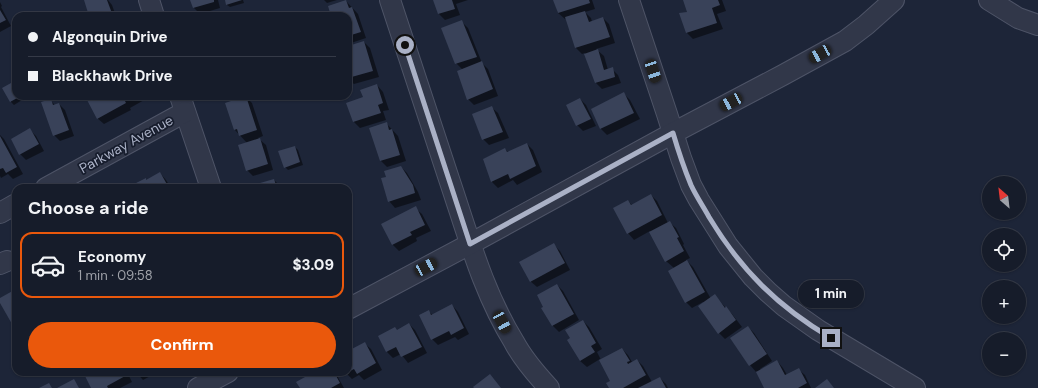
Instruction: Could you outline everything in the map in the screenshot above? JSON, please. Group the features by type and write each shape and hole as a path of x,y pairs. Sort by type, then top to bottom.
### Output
{"street":[{"path":"149,0 153,12"},
{"path":"390,0 470,244 489,294 507,332 521,353 549,388"},
{"path":"629,0 683,165 699,200 723,238 753,277 784,306 818,330 915,388"},
{"path":"352,306 470,244 845,41 866,25 894,0"},
{"path":"989,0 1018,18 1038,25"},
{"path":"182,104 210,184"},
{"name":"Parkway Avenue","path":"52,184 182,104"},
{"path":"0,213 12,206"},
{"path":"198,388 220,376"}],"building":[{"path":"84,0 107,0 112,12 88,12"},
{"path":"190,0 214,0 214,2 193,8"},
{"path":"225,0 242,0 226,5"},
{"path":"346,0 349,8 352,7 361,32 352,35 352,12 330,12 328,6"},
{"path":"433,0 452,0 455,9 438,14"},
{"path":"553,0 589,0 590,3 558,13"},
{"path":"683,0 718,0 720,5 712,8 717,23 686,33 679,13 687,12"},
{"path":"0,10 6,20 0,23"},
{"path":"585,11 589,22 603,17 610,37 575,48 565,17"},
{"path":"462,20 477,57 455,64 441,28"},
{"path":"364,41 373,71 352,77 352,45"},
{"path":"598,49 604,70 613,67 615,77 595,83 584,54"},
{"path":"482,61 493,89 467,100 457,71"},
{"path":"11,83 12,100 14,100 10,102 2,88"},
{"path":"377,84 383,103 378,105 381,113 353,122 346,103 363,97 360,90"},
{"path":"624,92 634,113 600,129 591,109"},
{"path":"580,98 591,119 576,126 566,105"},
{"path":"51,100 53,105 59,103 69,130 53,136 41,102"},
{"path":"87,100 127,100 125,101 126,103 97,119"},
{"path":"234,100 247,100 257,130 239,136 237,129 234,130 225,103"},
{"path":"492,106 503,132 482,140 472,114"},
{"path":"387,122 389,130 392,129 400,155 380,161 369,128"},
{"path":"30,128 39,144 19,155 11,139"},
{"path":"0,136 17,167 6,173 3,168 0,169"},
{"path":"260,138 268,164 246,171 238,145"},
{"path":"527,143 536,166 510,179 508,174 491,182 483,159 505,148 507,152"},
{"path":"295,146 300,162 284,168 278,151"},
{"path":"401,166 413,185 415,193 388,202 381,178 386,177 384,171"},
{"path":"160,172 167,184 134,184 146,178 146,180"},
{"path":"274,179 276,184 256,184"},
{"path":"651,194 662,215 627,234 613,208 628,200 631,205"},
{"path":"416,206 425,225 410,232 412,235 392,245 381,224"},
{"path":"670,221 679,237 677,238 684,251 665,262 649,232"},
{"path":"554,243 565,263 530,282 519,262"},
{"path":"687,260 705,292 685,303 668,271"},
{"path":"557,284 574,314 552,326 541,308 543,307 537,295"},
{"path":"12,291 12,324 0,303 0,298"},
{"path":"715,294 736,320 718,334 698,306"},
{"path":"452,304 464,328 451,335 449,331 431,340 419,315 429,310 431,315"},
{"path":"583,320 596,343 591,346 595,352 580,361 567,340 570,338 565,330"},
{"path":"409,323 422,347 401,357 396,347 386,352 378,336 395,327 397,330"},
{"path":"748,326 767,354 749,366 730,338"},
{"path":"365,342 376,363 357,374 354,369 352,370 352,349"},
{"path":"622,348 630,361 627,362 628,364 637,359 646,375 623,388 609,388 606,383 610,381 599,360"},
{"path":"777,360 785,375 799,368 807,383 798,388 764,388 756,372"},
{"path":"490,374 501,388 473,387"},
{"path":"85,376 125,376 107,386 108,388 91,388"},
{"path":"307,376 336,376 340,383 331,388 300,388 296,382"},
{"path":"660,377 666,388 638,388"},
{"path":"74,379 79,388 57,388"},
{"path":"827,379 834,388 815,388"},
{"path":"49,383 52,388 39,388"}],"route":[{"path":"405,45 470,244 673,133 691,185 716,228 740,262 753,277 784,306 831,338"}]}
